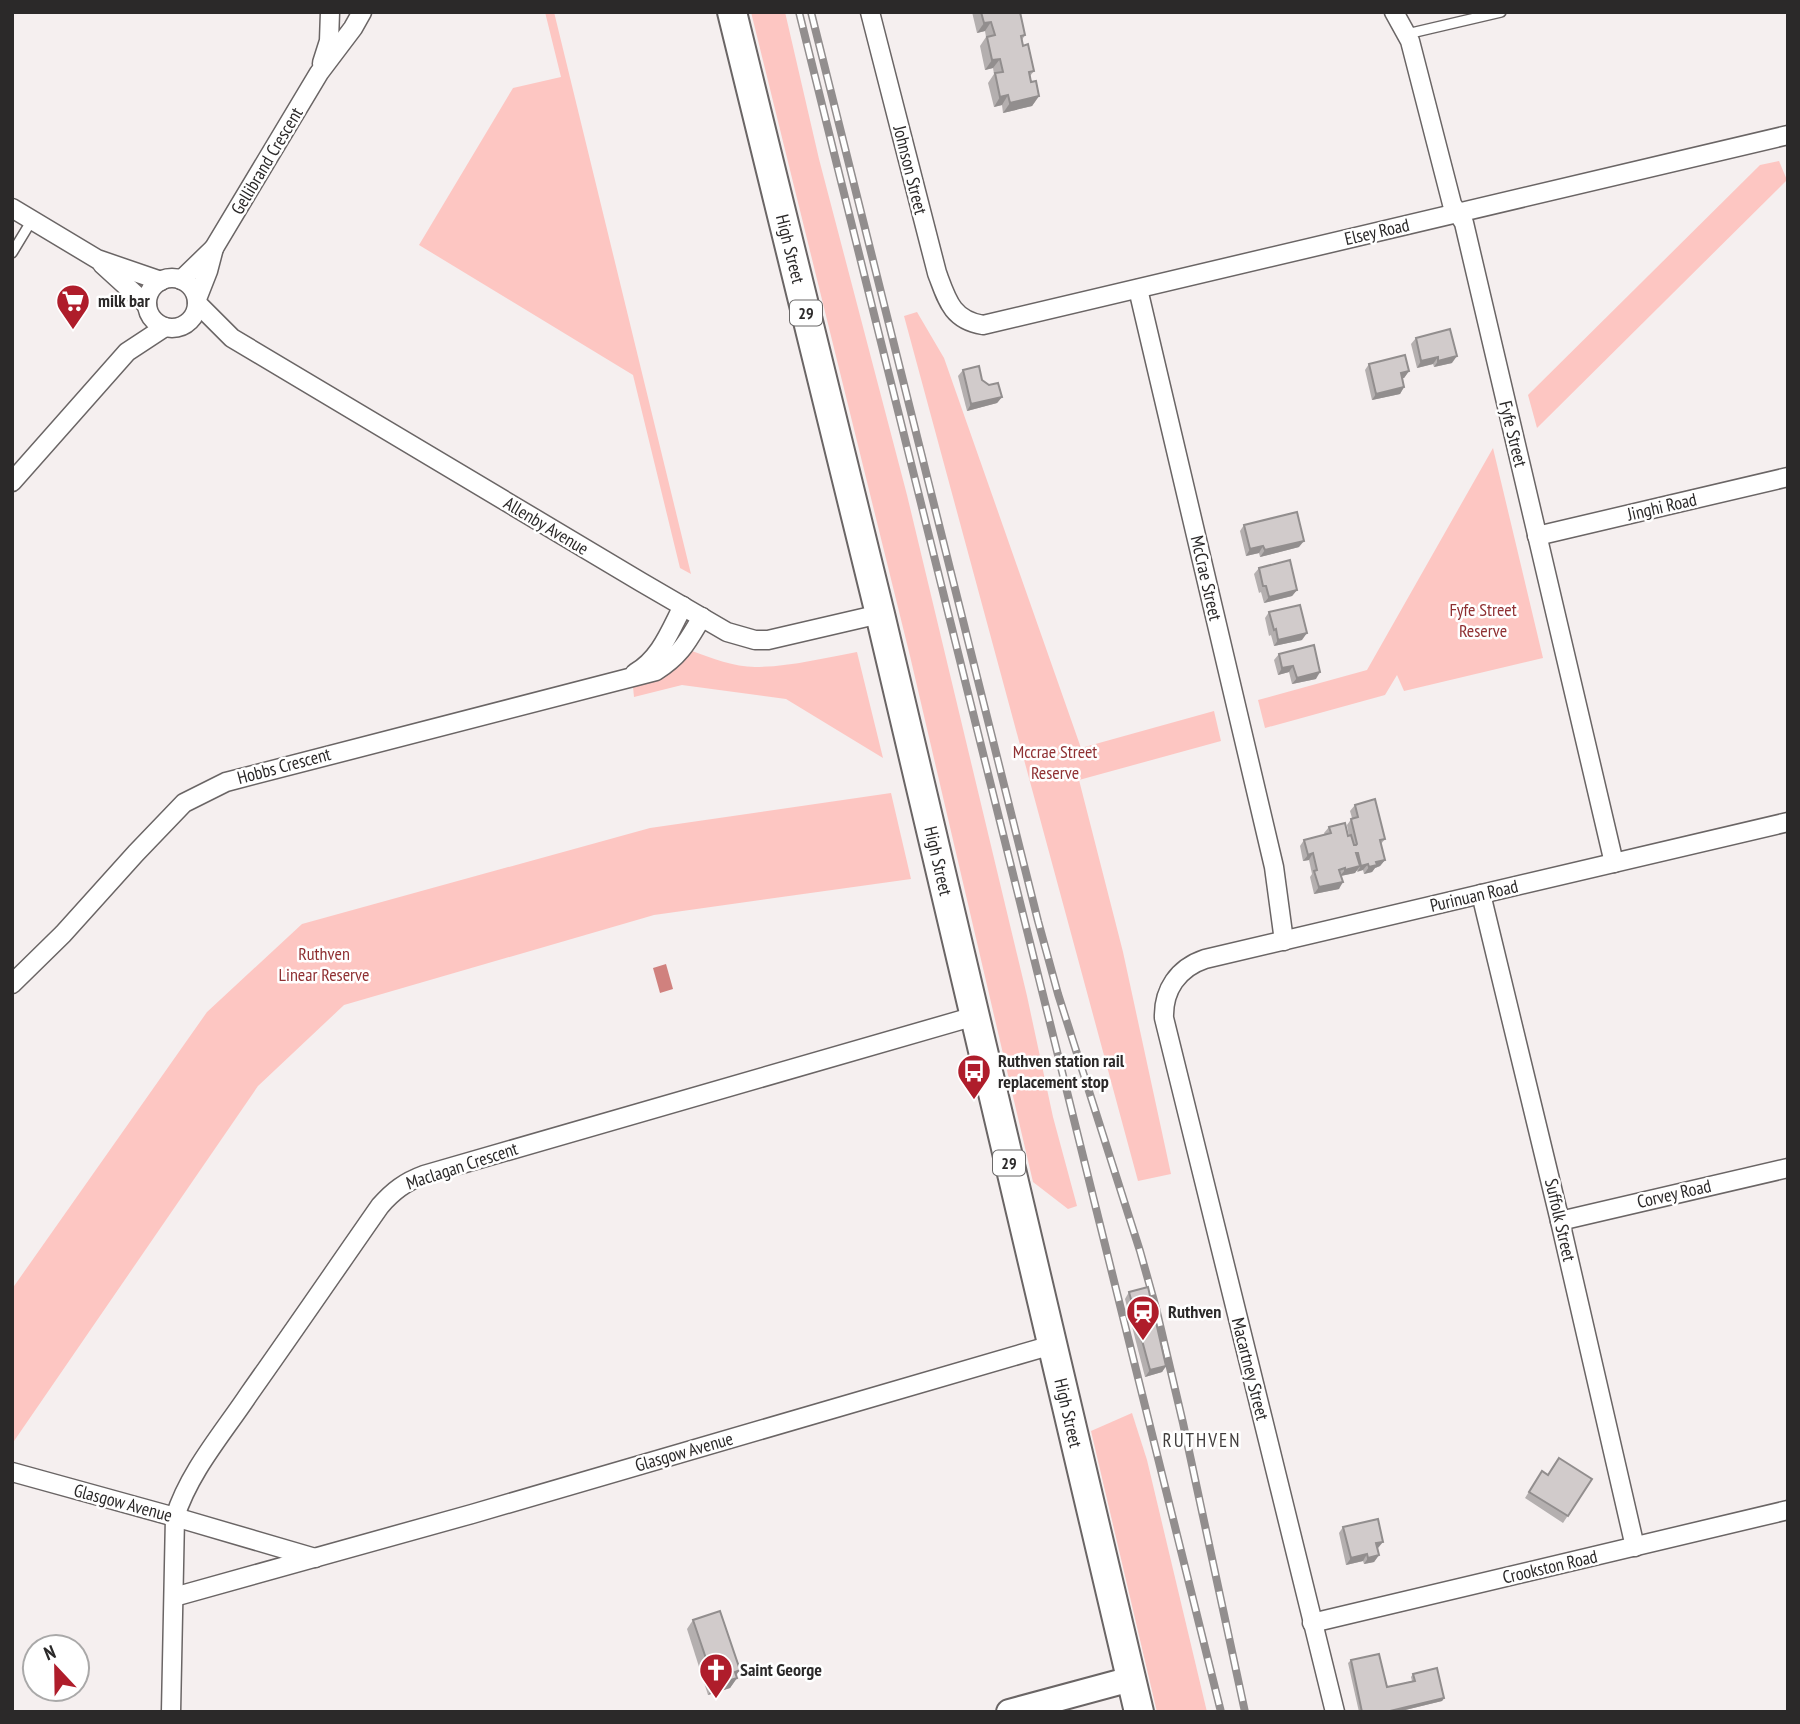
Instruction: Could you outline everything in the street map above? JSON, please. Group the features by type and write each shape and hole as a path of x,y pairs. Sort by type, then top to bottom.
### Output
{"main road":[{"name":"High Street","path":"732,12 880,614 1139,1712"}],"street":[{"name":"Gellibrand Crescent","path":"319,73 329,41 330,12"},
{"name":"Gellibrand Crescent","path":"181,280 214,248 319,73 354,28 362,12"},
{"name":"Johnson Street","path":"870,12 937,273 951,306 966,321"},
{"name":"Fyfe Street","path":"1394,12 1407,34 1452,204 1464,223 1614,863"},
{"name":"Elsey Road","path":"966,321 983,325 995,323 1788,135"},
{"path":"12,208 97,259 161,281"},
{"name":"Gellibrand Crescent","path":"197,301 214,248"},
{"path":"97,259 148,308 154,320 165,327 172,328 192,319 197,301 191,287 181,280 174,278 154,285 149,292 148,308 127,352"},
{"name":"McCrae Street","path":"1138,289 1292,939"},
{"name":"Allenby Avenue","path":"197,301 232,338"},
{"name":"Allenby Avenue","path":"185,324 232,338 727,632 755,640 768,640 880,614"},
{"path":"12,482 127,352 165,327"},
{"name":"Jinghi Road","path":"1537,536 1788,477"},
{"name":"Hobbs Crescent","path":"629,676 646,667 661,649 683,606"},
{"name":"Hobbs Crescent","path":"12,984 184,803 226,782 656,671 674,660 702,617"},
{"name":"Purinuan Road","path":"1170,986 1182,972 1197,962 1788,822"},
{"name":"Suffolk Street","path":"1481,894 1635,1547"},
{"name":"Macartney Street","path":"1170,986 1164,1018 1335,1712"},
{"name":"Maclagan Crescent","path":"171,1712 176,1517 181,1500 188,1484 380,1206 401,1185 424,1175 552,1137 975,1016"},
{"name":"Corvey Road","path":"1560,1221 1788,1168"},
{"name":"Glasgow Avenue","path":"174,1597 315,1559 1052,1345"},
{"name":"Glasgow Avenue","path":"12,1472 315,1559"},
{"name":"Crookston Road","path":"1312,1623 1788,1510"},
{"path":"1009,1712 1130,1679"}],"lane":[{"path":"1407,34 1501,12"},
{"path":"12,253 32,220"}],"green space":[{"path":"545,12 554,12 691,574 680,568 633,375 419,245 513,88 561,77"},
{"path":"751,12 785,12 819,159 907,495 1027,996 1053,1117 1077,1206 1068,1209 1033,1182 910,656"},
{"path":"1779,161 1787,180 1537,428 1528,395 1760,165"},
{"name":"Mccrae Street Reserve","path":"917,312 944,358 1081,748 1214,711 1221,741 1079,780 1123,952 1171,1174 1138,1181 904,316"},
{"name":"Fyfe Street Reserve","path":"1493,448 1543,658 1404,691 1397,675 1385,695 1265,728 1258,700 1367,670"},
{"path":"692,651 747,667 793,664 857,652 883,758 786,699 682,685 634,697 633,687 665,673"},
{"name":"Ruthven Linear Reserve","path":"891,793 911,879 654,915 344,1005 258,1086 12,1444 12,1289 207,1012 302,924 650,828"},
{"path":"1132,1413 1147,1460 1207,1712 1157,1712 1091,1431"}],"shaded area":[{"path":"666,964 673,989 660,993 653,968"}],"building":[{"path":"981,12 1020,12 1025,35 1021,36 1023,46 1028,44 1034,71 1029,72 1031,82 1036,81 1039,96 1010,103 1008,95 1000,97 995,73 1003,72 1000,59 992,60 987,37 995,35 991,22 984,23"},
{"path":"1450,329 1457,356 1438,361 1438,357 1421,361 1416,338"},
{"path":"1405,355 1409,371 1401,373 1404,387 1376,394 1369,364"},
{"path":"979,366 982,380 989,385 998,383 1002,397 971,404 963,370"},
{"path":"1297,512 1304,541 1265,550 1263,546 1250,549 1244,525"},
{"path":"1290,560 1297,590 1269,597 1259,568"},
{"path":"1300,605 1307,633 1278,640 1269,612"},
{"path":"1314,645 1320,672 1297,678 1293,666 1282,668 1279,654"},
{"path":"1375,799 1385,839 1380,840 1385,860 1369,867 1368,864 1361,866 1356,853 1360,866 1339,870 1343,882 1319,887 1314,871 1317,870 1313,853 1308,855 1304,840 1331,833 1329,827 1345,823 1348,836 1351,835 1356,845 1351,819 1358,817 1355,805"},
{"path":"1148,1287 1166,1366 1150,1370 1129,1292"},
{"path":"1559,1458 1592,1479 1568,1516 1529,1492 1542,1471 1548,1475"},
{"path":"1378,1519 1383,1542 1376,1543 1379,1555 1368,1558 1367,1554 1351,1558 1343,1527"},
{"path":"720,1611 740,1670 735,1672 737,1678 715,1685 693,1620"},
{"path":"1379,1654 1387,1687 1415,1681 1413,1674 1437,1668 1444,1698 1386,1712 1362,1712 1351,1660"}],"railway":[{"path":"799,12 1221,1712"},
{"path":"811,12 1038,921 1058,994 1156,1308 1245,1712"}],"place":[{"name":"milk bar","path":"73,331"},
{"name":"Ruthven station rail replacement stop","path":"974,1101"},
{"name":"Ruthven","path":"1143,1342"},
{"name":"Saint George","path":"716,1700"}],"district":[{"name":"RUTHVEN","path":"1202,1440"}]}
